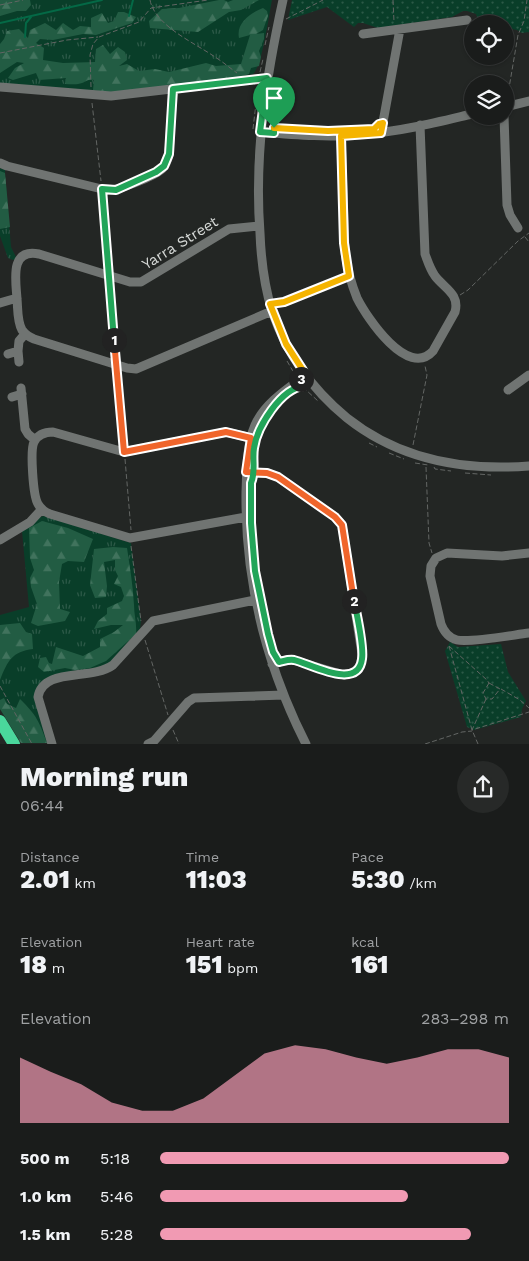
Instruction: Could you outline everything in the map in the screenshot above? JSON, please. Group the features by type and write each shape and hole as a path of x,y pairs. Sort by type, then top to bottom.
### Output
{"highway":[{"path":"0,721 14,744"}],"street":[{"path":"282,0 263,78 256,133 259,226 264,275 272,310 302,380 346,417 372,435 402,450 432,460 457,465 492,467 529,466"},
{"path":"363,34 464,20"},
{"path":"381,133 397,30"},
{"path":"0,87 111,96 263,78"},
{"path":"0,163 102,189 116,190 156,172 164,166 169,154 173,89"},
{"path":"514,104 529,101"},
{"path":"256,133 312,136 381,133 464,116"},
{"path":"504,125 507,205 510,215 518,228"},
{"path":"341,136 344,243 349,276 362,307 385,338 410,357 423,358 431,353 455,312 456,303 453,294 432,271 425,254 420,126"},
{"name":"Yarra Street","path":"25,334 19,323 16,267 20,259 30,253 39,254 134,283 144,281 229,229 259,226"},
{"path":"0,303 17,298"},
{"path":"19,362 19,341 25,334 34,339 130,369 142,367 272,310"},
{"path":"8,354 18,351"},
{"path":"508,390 529,375"},
{"path":"302,380 276,397 267,407 259,419 251,438 246,472 246,516 255,600 272,664 306,744"},
{"path":"12,397 22,391 25,429 35,440"},
{"path":"246,516 130,538 50,514 42,509 36,501 32,451 35,440 44,432 53,432 124,452 226,432 251,438"},
{"path":"246,472 267,473 278,477 335,517 342,525 362,654 362,660 358,669 351,674 344,675 293,660 272,664"},
{"path":"0,540 30,522 42,509"},
{"path":"529,553 502,556 448,553 436,558 431,566 430,576 441,624 450,642 529,633"},
{"path":"52,744 38,703 39,691 46,682 54,678 106,670 113,665 150,623 159,618 255,600"},
{"path":"148,744 154,741 188,702 198,697 284,695"}],"path":[{"path":"0,5 23,0"},
{"path":"150,0 151,8 160,20 218,58 240,75"},
{"path":"0,53 67,40 99,37 139,22 151,8 208,0"},
{"path":"286,11 286,20 323,0"},
{"path":"393,0 397,30"},
{"path":"511,75 518,35 524,21 527,0"},
{"path":"265,48 271,20"},
{"path":"99,37 93,44 90,55 92,95 131,524 130,538 142,631 170,722 179,744"},
{"path":"256,133 265,53"},
{"path":"459,300 458,296 468,290 518,241 529,233"},
{"path":"525,236 529,242"},
{"path":"276,297 278,303 284,302 349,276"},
{"path":"284,356 302,380 306,390 319,403"},
{"path":"418,448 412,445 427,376 423,362"},
{"path":"365,440 381,449"},
{"path":"386,451 406,460"},
{"path":"413,462 426,466 429,465 436,469 454,471"},
{"path":"426,466 429,543 436,558"},
{"path":"458,472 494,475"},
{"path":"450,642 489,683 503,689 529,708"},
{"path":"450,642 472,731 478,744"},
{"path":"486,699 483,693 489,683"},
{"path":"0,686 32,744"},
{"path":"486,699 496,697 500,689"},
{"path":"472,731 486,699"},
{"path":"425,744 529,712"}],"green space":[{"path":"0,0 272,0 262,51 253,74 112,93 0,85"},
{"path":"0,0 30,0 31,5 26,11 17,11 0,16"},
{"path":"219,0 228,2 233,0 259,0 241,10 229,12 198,32 150,28 149,21 162,9 179,8"},
{"path":"292,0 529,0 529,32 522,33 514,30 514,15 476,15 467,11 452,17 378,28 363,23 358,23 354,27 327,7 288,20"},
{"path":"263,8 267,11 268,16 263,30 256,34 264,33 264,39 259,51 261,57 259,66 251,68 249,74 240,77 112,93 93,90 94,80 78,84 65,84 66,78 39,80 36,73 13,80 8,78 15,68 24,63 17,62 0,73 0,44 7,31 19,29 28,38 30,30 45,23 56,30 63,23 73,30 80,26 91,27 91,18 102,13 108,23 114,21 118,12 124,12 136,17 132,23 96,35 83,34 53,40 40,39 36,43 44,48 43,60 63,63 95,62 96,49 103,45 110,54 118,47 125,52 127,60 119,66 127,64 139,71 155,69 169,72 206,63 216,66 241,64 250,35 239,38 240,28 245,19"},
{"path":"0,168 5,170 11,247 17,259 13,260 8,258 0,236"},
{"path":"0,171 5,173 10,227 0,229"},
{"path":"44,516 131,543 141,620 140,629 104,669 45,680 37,689 34,698 48,743 21,743 0,709 0,615 29,607 22,531"},
{"path":"42,521 68,528 93,539 84,562 68,561 62,564 59,582 60,609 70,612 65,621 38,626 31,623 37,604 30,578 34,570 30,558 29,528"},
{"path":"127,548 136,634 106,661 90,668 75,670 65,668 44,672 38,667 40,658 46,657 49,663 52,664 56,647 83,656 100,647 100,639 123,625 111,625 94,629 98,621 107,614 107,608 122,601 124,596 121,587 114,584 118,576 115,570 115,560 104,562 107,586 106,597 95,598 90,585 94,549"},
{"path":"20,623 26,632 32,634 33,649 15,655 8,662 0,680 0,625"},
{"path":"450,642 458,647 501,644 508,672 526,701 521,717 474,730 467,727 445,651"},
{"path":"4,698 7,704 16,708 20,699 26,705 37,719 47,743 21,743 0,709 0,700"}],"waterway":[{"path":"0,23 102,0"},
{"path":"129,16 133,0"},
{"path":"25,37 26,23 31,17"}],"route":[{"path":"274,128 274,133 260,132 267,78 173,89 168,161 159,171 116,190 102,189 124,452 226,432 251,438 246,472 253,473 267,473 278,477 338,519 344,532 362,654 362,660 358,669 351,674 344,675 293,660 279,662 273,652 255,571 251,523 251,483 253,478 253,473 254,466 252,461 254,444 262,422 276,403 301,386 304,386 300,380 306,375 286,344 270,304 284,302 349,276 344,243 341,136 381,133 383,123 374,129 341,131 307,131 274,128"}]}
